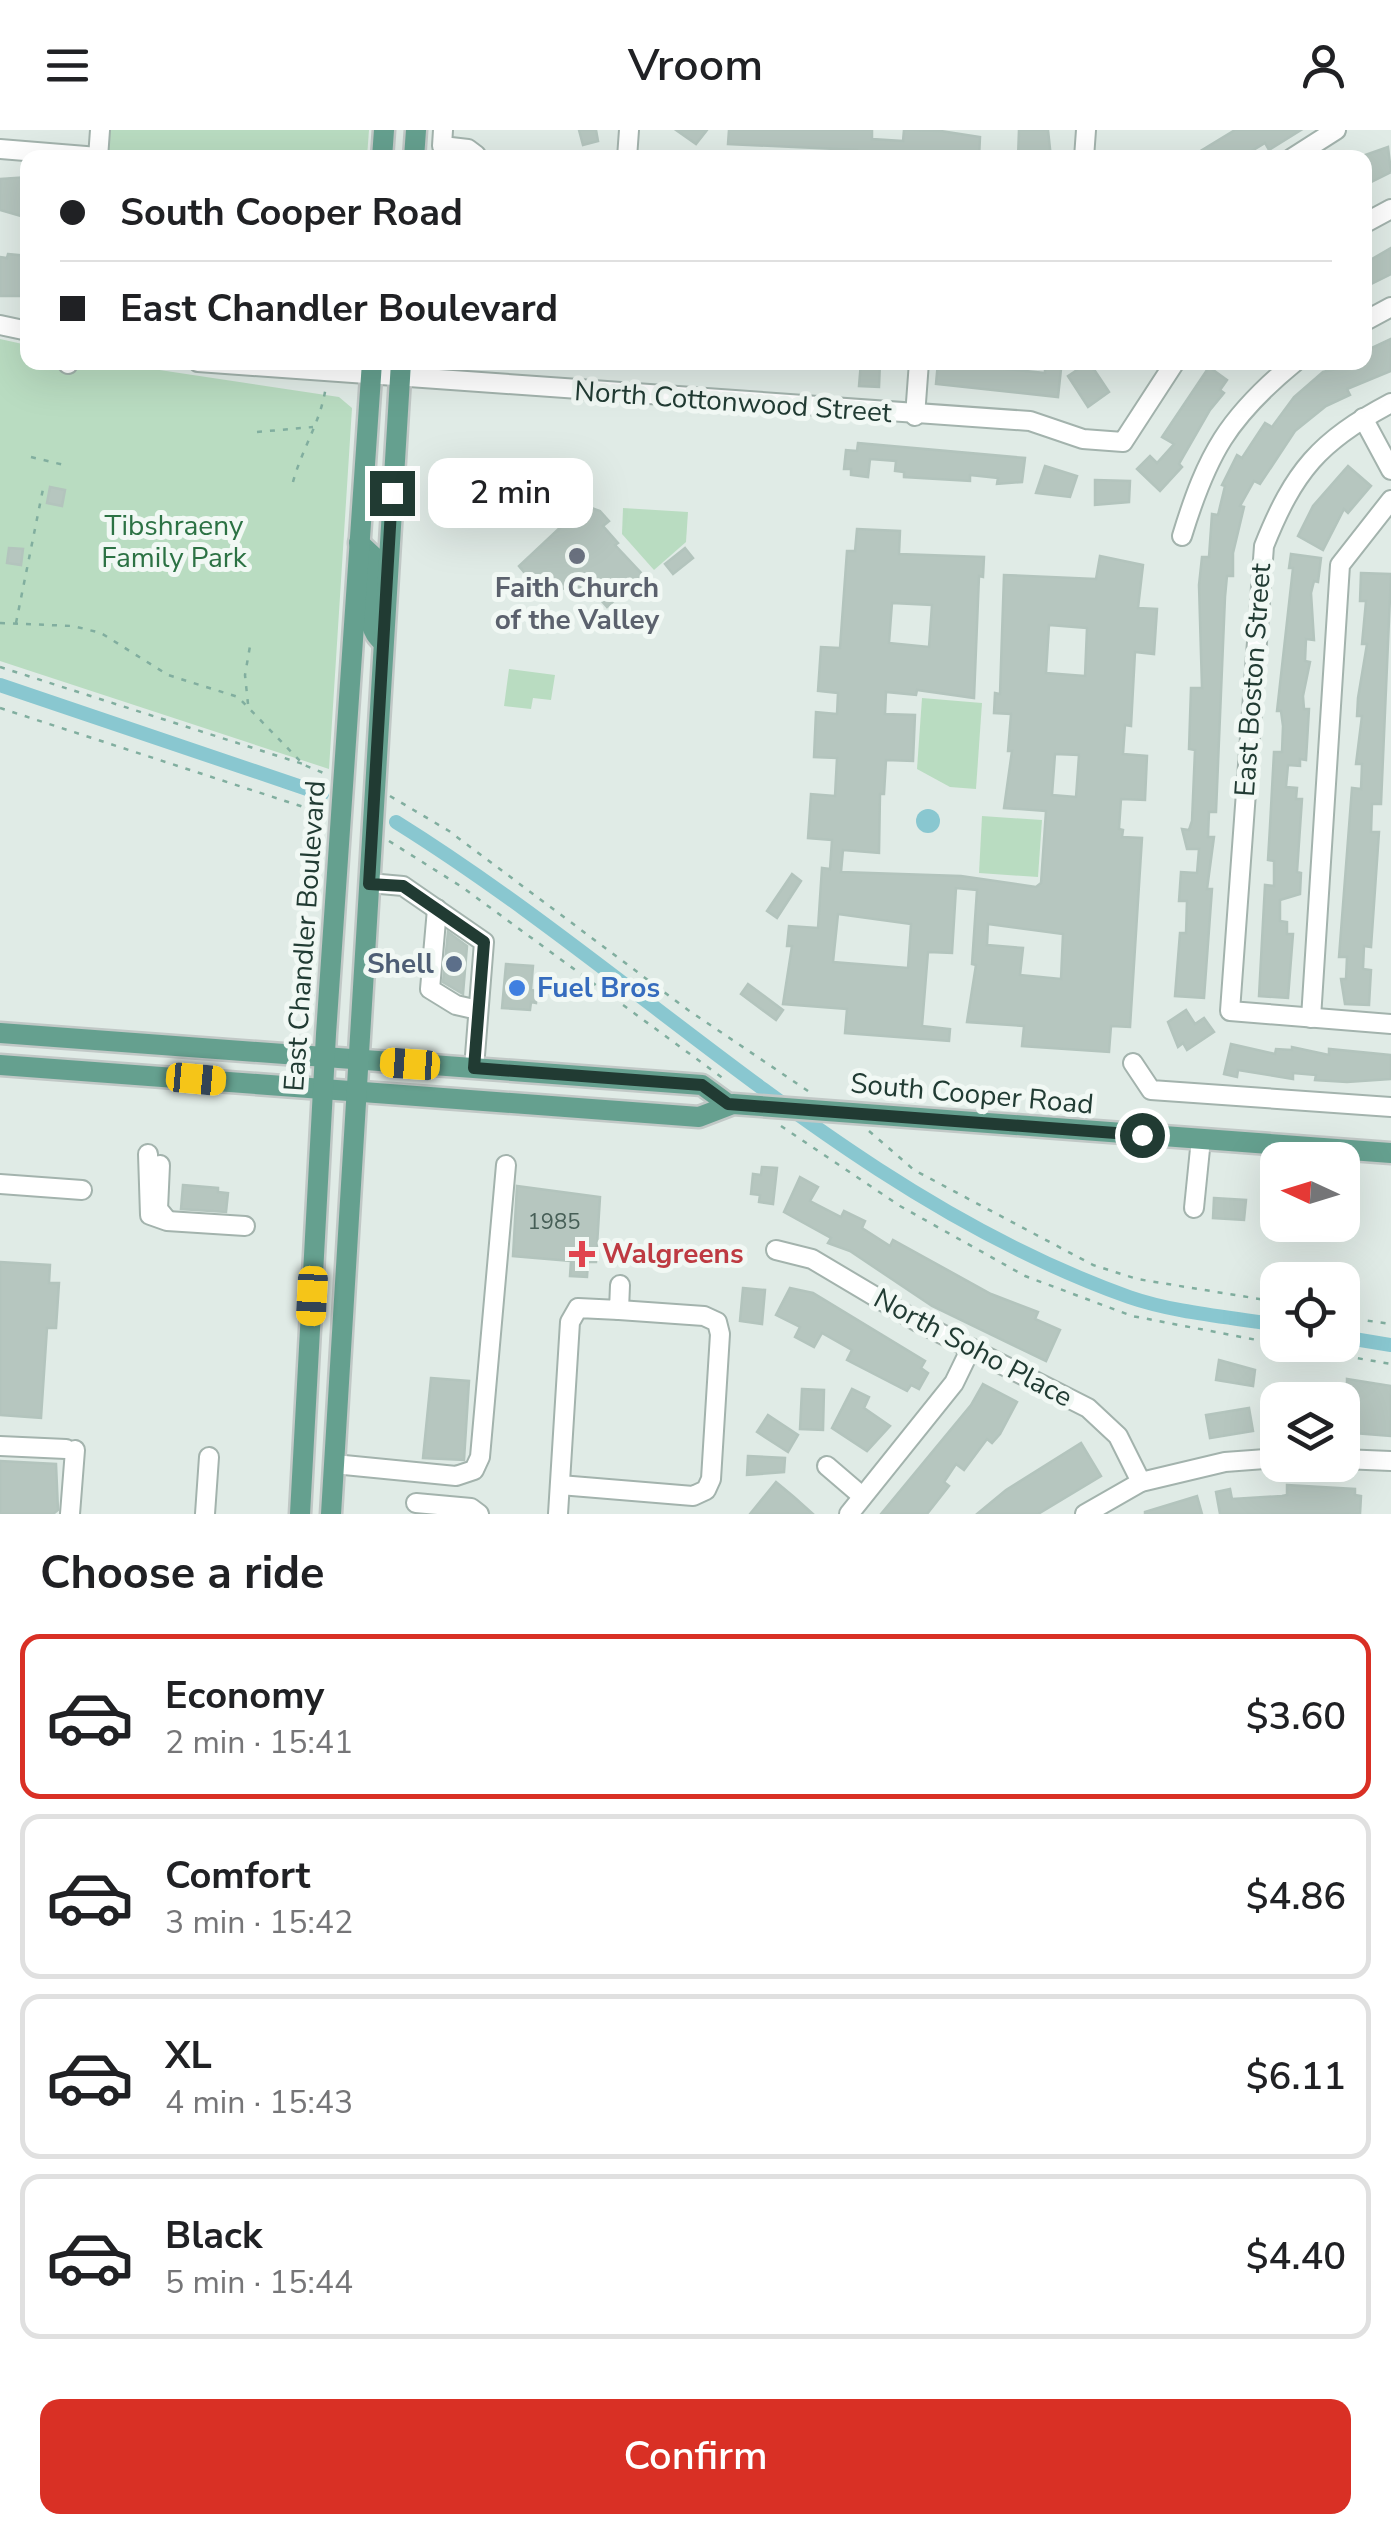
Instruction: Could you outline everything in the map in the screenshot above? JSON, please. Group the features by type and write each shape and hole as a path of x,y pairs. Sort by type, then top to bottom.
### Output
{"main road":[{"name":"East Chandler Boulevard","path":"300,1514 323,1089 330,814 342,789 371,370"},
{"path":"331,1514 372,826 384,797 384,642 400,371"},
{"path":"359,543 373,556 372,632 384,642"},
{"path":"3,1065 4,1034"},
{"name":"South Cooper Road","path":"4,1034 702,1085 728,1104"},
{"name":"South Cooper Road","path":"3,1065 699,1118 728,1104 1391,1152"},
{"path":"303,1462 334,1464"}],"street":[{"path":"442,130 442,146 470,150"},
{"path":"1305,150 1336,130"},
{"name":"North Cottonwood Street","path":"277,370 327,375 400,371 915,416 1030,421 1083,439 1124,442 1170,370"},
{"path":"915,416 918,370"},
{"path":"1182,536 1201,473 1225,432 1260,391 1285,370"},
{"name":"East Boston Street","path":"1311,1018 1230,1012 1264,546 1283,499 1316,451 1391,402"},
{"path":"1362,418 1391,470"},
{"path":"1391,500 1340,565 1311,1018 1391,1024"},
{"path":"369,884 403,886 484,942 474,1068"},
{"path":"436,910 430,989 456,1004 478,1010"},
{"path":"1132,1063 1152,1090 1391,1107"},
{"path":"1194,1208 1201,1139"},
{"path":"154,1154 147,1210 168,1221 245,1226"},
{"path":"334,1464 456,1476 474,1470 480,1458 506,1165"},
{"path":"0,1184 82,1190"},
{"name":"North Soho Place","path":"776,1250 812,1259 1088,1408 1118,1436 1141,1482"},
{"path":"619,1310 620,1286"},
{"path":"558,1514 570,1322 578,1308 704,1316 717,1322 720,1334 711,1479 706,1490 693,1496 560,1485"},
{"path":"849,1514 954,1383 971,1348"},
{"path":"0,1446 70,1450 70,1514"},
{"path":"205,1514 210,1457"},
{"path":"1085,1514 1141,1482 1225,1462 1260,1459"},
{"path":"1360,1460 1391,1461"},
{"path":"827,1466 862,1496"},
{"path":"418,1472 416,1509 471,1508 479,1514"}],"path":[{"path":"293,482 320,420 327,375"},
{"path":"257,432 314,427"},
{"path":"31,457 48,456 64,465"},
{"path":"16,623 43,488"},
{"path":"0,623 74,626 101,633 168,675 238,696 304,765"},
{"path":"248,705 244,675 250,646"},
{"path":"0,666 322,773"},
{"path":"0,708 330,814"},
{"path":"384,797 449,831 739,1046 873,1133 914,1170 1094,1264 1137,1279 1260,1299"},
{"path":"1360,1319 1391,1324"},
{"path":"1360,1359 1391,1364"}],"green space":[{"path":"108,130 369,130 368,150 107,150"},
{"name":"Tibshraeny Family Park","path":"0,339 20,343 20,370 160,370 339,397 352,408 329,769 0,661"},
{"path":"623,508 688,512 686,542 654,570 622,534"},
{"path":"509,669 555,675 551,700 533,698 531,709 504,706"},
{"path":"922,698 982,703 976,789 950,787 917,769"},
{"path":"982,816 1042,820 1038,877 979,873"}],"water":[{"path":"928,809 940,821 928,833 916,821"}],"building":[{"path":"579,130 596,130 598,141 583,145"},
{"path":"676,130 707,130 696,144"},
{"path":"729,130 872,130 872,139 903,141 904,130 980,137 979,150 728,144"},
{"path":"1019,130 1048,130 1050,150 1018,150"},
{"path":"1235,130 1301,130 1269,150 1265,143 1253,150 1202,150"},
{"path":"1388,147 1391,172 1372,182 1372,153"},
{"path":"20,178 20,216 0,210 0,179"},
{"path":"1391,248 1391,274 1372,284 1372,259"},
{"path":"8,254 20,255 20,296 0,296 0,257 7,258"},
{"path":"1391,339 1391,371 1347,389 1350,395 1326,406 1295,431 1260,484 1254,481 1240,506 1244,507 1233,553 1233,576 1227,576 1225,597 1216,812 1209,812 1208,837 1214,837 1207,889 1212,889 1204,998 1175,996 1180,933 1186,933 1187,901 1179,901 1181,872 1197,873 1199,849 1187,849 1182,829 1189,830 1192,821 1195,750 1189,749 1191,688 1202,688 1199,585 1202,557 1209,557 1212,514 1218,515 1225,486 1222,485 1237,455 1242,458 1265,423 1272,427 1294,397 1323,372 1372,370 1372,348"},
{"path":"860,370 880,370 879,387 859,386"},
{"path":"937,370 1061,370 1058,397 936,384"},
{"path":"1077,370 1094,370 1109,392 1088,407 1068,376"},
{"path":"1207,370 1227,380 1220,390 1224,393 1179,464 1182,467 1160,491 1137,469 1150,456 1157,463 1174,444 1162,437"},
{"path":"858,443 1025,458 1022,482 997,484 998,478 970,475 970,481 904,477 904,472 895,471 896,461 870,459 868,477 851,475 851,469 844,469 846,450 857,451"},
{"path":"1045,466 1077,476 1070,497 1036,493"},
{"path":"1348,466 1371,486 1348,513 1344,509 1323,550 1298,536 1313,506"},
{"path":"1095,480 1130,481 1129,502 1095,505"},
{"path":"50,487 65,490 62,506 47,503"},
{"name":"Faith Church of the Valley","path":"586,506 600,511 609,521 603,526 643,575 607,607 593,591 581,595 563,588 558,593 552,587 543,595 519,566 565,523 560,517 571,508"},
{"path":"857,529 900,531 899,554 984,557 983,577 979,576 974,698 917,690 916,695 886,692 885,714 915,715 913,761 886,760 884,794 880,794 879,853 843,850 841,872 961,876 1036,887 1041,883 1046,811 1004,808 1012,751 1008,751 1011,714 994,713 995,693 1000,694 1004,575 1096,579 1100,556 1143,565 1138,608 1157,609 1154,654 1135,652 1131,726 1125,725 1123,754 1147,756 1145,800 1121,799 1119,829 1123,830 1122,837 1142,838 1130,1027 1111,1026 1109,1052 1022,1046 1024,1026 967,1022 976,965 972,964 977,890 956,888 952,953 928,952 922,1026 950,1029 949,1041 845,1033 847,1009 783,1004 792,946 787,946 789,926 818,928 822,868 830,869 832,840 808,838 811,794 835,796 837,758 814,757 816,712 837,714 838,693 818,691 821,647 840,648 847,551 855,551","holes":["892,603 932,605 929,647 889,643","1049,625 1087,628 1085,676 1046,673","1055,754 1079,755 1076,797 1052,795","838,914 911,924 908,968 833,962","988,924 1063,934 1061,979 1020,975 1023,948 987,945"]},
{"path":"9,548 23,549 21,565 7,563"},
{"path":"685,548 693,558 673,574 665,564"},
{"path":"1291,554 1321,558 1318,582 1314,581 1311,593 1314,640 1306,639 1305,661 1310,662 1303,696 1304,709 1309,709 1306,760 1300,759 1300,766 1288,765 1286,787 1297,788 1296,799 1302,799 1297,872 1301,873 1300,894 1280,900 1280,921 1287,922 1287,934 1293,934 1288,998 1259,996 1265,885 1274,886 1274,861 1268,860 1274,752 1282,752 1283,726 1281,711 1277,711 1293,568 1289,568"},
{"path":"1361,573 1391,574 1381,804 1372,804 1371,832 1379,832 1371,947 1364,946 1363,969 1371,970 1369,1005 1345,1004 1341,979 1346,979 1347,957 1339,957 1352,788 1361,789 1362,764 1356,764 1362,716 1357,716 1367,644 1362,644 1366,601 1360,601"},
{"path":"792,874 801,881 777,918 767,911"},
{"name":"Shell","path":"448,932 467,946 463,994 443,982"},
{"name":"Fuel Bros","path":"506,964 533,966 531,990 537,991 536,1003 531,1002 530,1010 502,1008"},
{"path":"748,984 783,1010 776,1020 741,994"},
{"path":"1186,1010 1195,1024 1204,1018 1214,1032 1187,1050 1183,1043 1178,1047 1168,1022"},
{"path":"1231,1044 1275,1054 1276,1049 1292,1047 1329,1055 1329,1049 1391,1055 1391,1079 1347,1082 1315,1080 1316,1075 1293,1073 1293,1079 1238,1070 1237,1077 1224,1074"},
{"path":"762,1167 777,1168 773,1204 759,1202 760,1195 751,1194 753,1174 761,1175"},
{"path":"800,1177 818,1187 810,1201 841,1217 844,1211 865,1221 862,1228 890,1246 893,1240 991,1294 1038,1312 1035,1319 1060,1330 1046,1361 932,1306 850,1251 828,1243 831,1238 784,1212"},
{"path":"183,1185 218,1188 218,1192 228,1193 226,1212 181,1209"},
{"name":"Walgreens","path":"517,1186 600,1197 596,1262 588,1262 587,1277 570,1276 571,1261 513,1256"},
{"path":"1214,1198 1246,1200 1244,1220 1213,1218"},
{"path":"0,1262 50,1265 49,1283 59,1283 56,1328 47,1328 41,1418 0,1415"},
{"path":"743,1288 765,1290 762,1324 740,1321"},
{"path":"790,1288 813,1293 925,1361 921,1368 928,1373 919,1389 911,1385 907,1391 847,1360 852,1350 822,1333 814,1347 795,1337 800,1327 776,1315"},
{"path":"1219,1360 1255,1370 1253,1386 1216,1380"},
{"path":"431,1378 469,1381 464,1460 423,1458"},
{"path":"1347,1379 1391,1386 1391,1436 1360,1433 1360,1382"},
{"path":"983,1384 1017,1402 1000,1434 992,1443 987,1439 964,1470 956,1464 944,1482 949,1486 927,1514 881,1514 971,1405"},
{"path":"802,1389 824,1390 823,1430 800,1429"},
{"path":"852,1389 869,1397 864,1408 890,1426 867,1451 832,1428"},
{"path":"1249,1408 1253,1431 1210,1438 1206,1415"},
{"path":"768,1415 798,1435 788,1452 757,1432"},
{"path":"1081,1443 1101,1476 1038,1514 977,1514 1006,1490"},
{"path":"748,1456 785,1458 784,1472 747,1475"},
{"path":"0,1461 56,1464 58,1510 53,1514 0,1514"},
{"path":"776,1482 794,1497 813,1514 750,1514"},
{"path":"1287,1485 1355,1489 1355,1495 1361,1496 1360,1514 1220,1514 1216,1492 1230,1489 1232,1499 1282,1496 1287,1495"},
{"path":"1197,1496 1202,1514 1145,1514 1145,1512"}],"waterway":[{"path":"0,685 322,794"},
{"path":"396,822 576,947 840,1144 932,1203 1028,1254 1129,1297 1184,1311 1260,1322"},
{"path":"1360,1340 1391,1345"}],"place":[{"name":"Faith Church of the Valley","path":"577,556"},
{"name":"Shell","path":"454,964"},
{"name":"Fuel Bros","path":"517,988"},
{"name":"Walgreens","path":"582,1254"}],"route":[{"path":"392,493 369,884 403,886 484,942 474,1068 702,1085 728,1104 1142,1135"}]}
